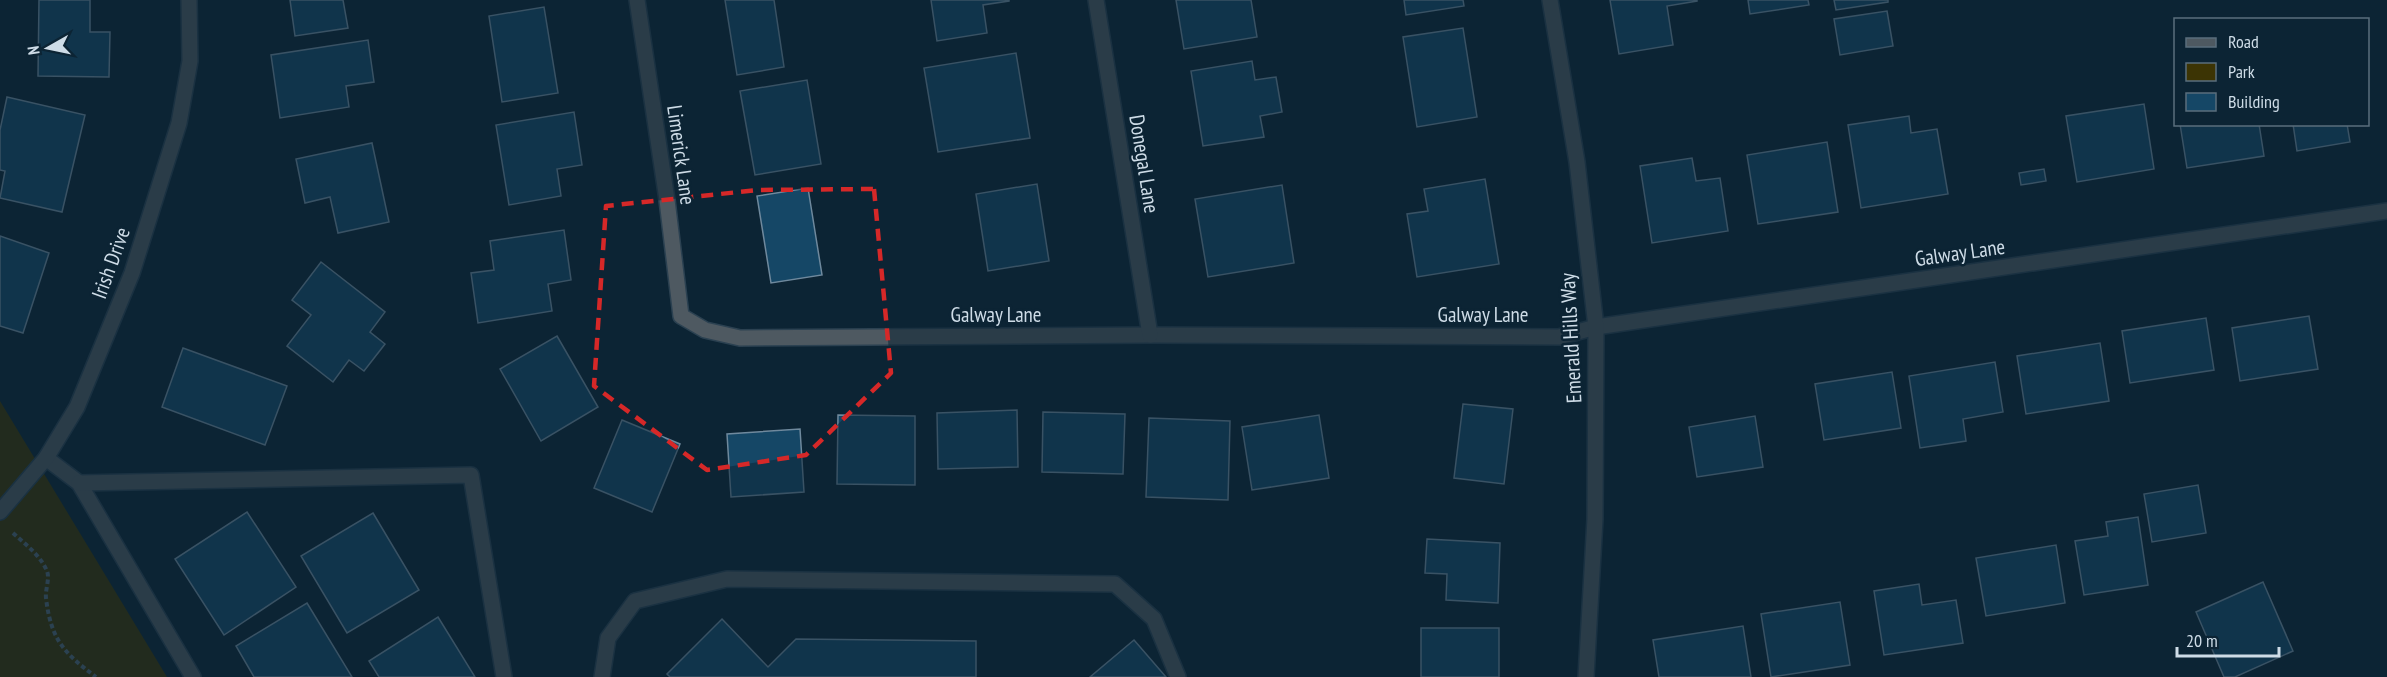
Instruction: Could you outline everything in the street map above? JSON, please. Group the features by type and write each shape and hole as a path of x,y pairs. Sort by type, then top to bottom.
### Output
{"street":[{"name":"Irish Drive","path":"0,512 46,458 77,407 132,273 179,123 190,61 189,0"},
{"name":"Limerick Lane","path":"637,0 667,200 681,316"},
{"name":"Donegal Lane","path":"1096,0 1150,335"},
{"name":"Emerald Hills Way","path":"1550,0 1576,162 1596,327 1595,519 1586,677"},
{"name":"Galway Lane","path":"681,316 705,330 740,338 1150,335 1559,337 1596,327 2387,212"},
{"path":"46,458 79,483 193,677"},
{"path":"79,483 471,475 504,677"},
{"path":"602,677 608,638 634,601 727,579 1115,584 1154,619 1178,677"}],"path":[{"path":"16,536 37,555 48,573 46,596 56,640 71,658 96,677"}],"highlighted area":[{"path":"874,189 891,373 806,455 707,470 594,386 606,206 758,190"}],"green space":[{"path":"0,401 167,677 0,677"}],"building":[{"path":"39,0 90,0 90,32 110,32 109,77 38,76"},
{"path":"290,0 343,0 348,28 295,36"},
{"path":"725,0 774,0 784,67 737,75"},
{"path":"931,0 1009,1 983,5 987,33 937,41"},
{"path":"1176,0 1251,0 1257,37 1184,49"},
{"path":"1404,0 1463,0 1464,6 1406,15"},
{"path":"1610,0 1697,1 1667,6 1673,45 1619,54"},
{"path":"1748,0 1808,0 1809,5 1750,14"},
{"path":"1834,0 1888,0 1888,2 1836,10"},
{"path":"544,7 558,93 502,102 489,16"},
{"path":"1887,11 1893,46 1840,55 1834,19"},
{"path":"1463,28 1477,117 1417,127 1403,37"},
{"path":"368,40 374,82 346,86 349,107 280,118 271,55"},
{"path":"1016,53 1030,138 938,152 924,68"},
{"path":"1252,61 1255,80 1276,77 1282,112 1260,116 1264,137 1203,146 1191,71"},
{"path":"807,80 821,164 755,175 740,91"},
{"path":"7,97 85,115 62,212 0,198 5,171 0,170 0,130"},
{"path":"2144,104 2154,169 2077,182 2066,116"},
{"path":"574,112 582,165 557,169 561,196 509,205 496,125"},
{"path":"1909,116 1911,133 1937,129 1948,194 1861,208 1848,125"},
{"path":"2180,126 2259,126 2264,156 2187,168"},
{"path":"2293,126 2347,126 2350,142 2297,151"},
{"path":"1827,142 1838,212 1758,224 1747,155"},
{"path":"372,143 389,222 338,233 330,197 305,203 296,159"},
{"path":"1692,158 1696,181 1720,178 1728,231 1652,243 1640,166"},
{"path":"2044,169 2046,181 2021,185 2019,173"},
{"path":"1485,179 1499,264 1417,277 1407,214 1428,211 1424,189"},
{"path":"1037,184 1049,261 988,271 976,194"},
{"path":"1282,185 1294,263 1208,277 1195,199"},
{"path":"808,188 822,275 771,283 757,196"},
{"path":"564,230 571,280 548,284 552,311 478,323 471,273 494,270 490,241"},
{"path":"0,236 49,253 23,333 0,326"},
{"path":"321,262 385,312 370,332 385,344 364,371 349,360 333,382 287,346 311,315 292,300"},
{"path":"2309,316 2318,369 2240,381 2232,328"},
{"path":"2206,318 2214,370 2130,383 2122,331"},
{"path":"557,336 598,407 541,441 500,369"},
{"path":"2100,343 2109,401 2026,414 2017,356"},
{"path":"183,348 287,386 265,445 162,407"},
{"path":"1995,362 2003,412 1963,419 1966,441 1920,448 1909,376"},
{"path":"1892,372 1901,428 1824,440 1815,384"},
{"path":"1463,404 1513,409 1504,484 1454,478"},
{"path":"1017,410 1018,467 938,469 937,413"},
{"path":"1043,412 1125,414 1123,474 1042,472"},
{"path":"838,415 915,416 915,485 837,484"},
{"path":"1319,415 1329,478 1252,490 1242,427"},
{"path":"1755,416 1763,467 1697,477 1689,427"},
{"path":"1149,418 1230,421 1228,500 1146,497"},
{"path":"622,420 680,444 652,512 594,488"},
{"path":"800,429 804,492 731,497 727,434"},
{"path":"2198,485 2206,533 2152,542 2144,494"},
{"path":"247,512 296,587 224,635 175,559"},
{"path":"373,513 419,590 347,633 301,556"},
{"path":"2138,517 2148,585 2084,595 2075,541 2108,536 2106,522"},
{"path":"1427,539 1500,543 1498,603 1446,600 1447,574 1425,573"},
{"path":"2056,545 2065,603 1986,616 1976,558"},
{"path":"2263,582 2293,651 2235,677 2224,677 2196,612"},
{"path":"1919,584 1922,605 1956,600 1963,643 1884,655 1874,591"},
{"path":"1840,602 1850,665 1771,677 1761,614"},
{"path":"307,603 352,677 254,677 236,646"},
{"path":"438,617 475,677 379,677 369,661"},
{"path":"722,619 768,667 796,639 976,641 976,677 670,677 667,674"},
{"path":"1743,626 1751,677 1659,677 1653,640"},
{"path":"1421,628 1499,628 1499,677 1421,677"},
{"path":"1134,640 1166,677 1090,677"}]}
